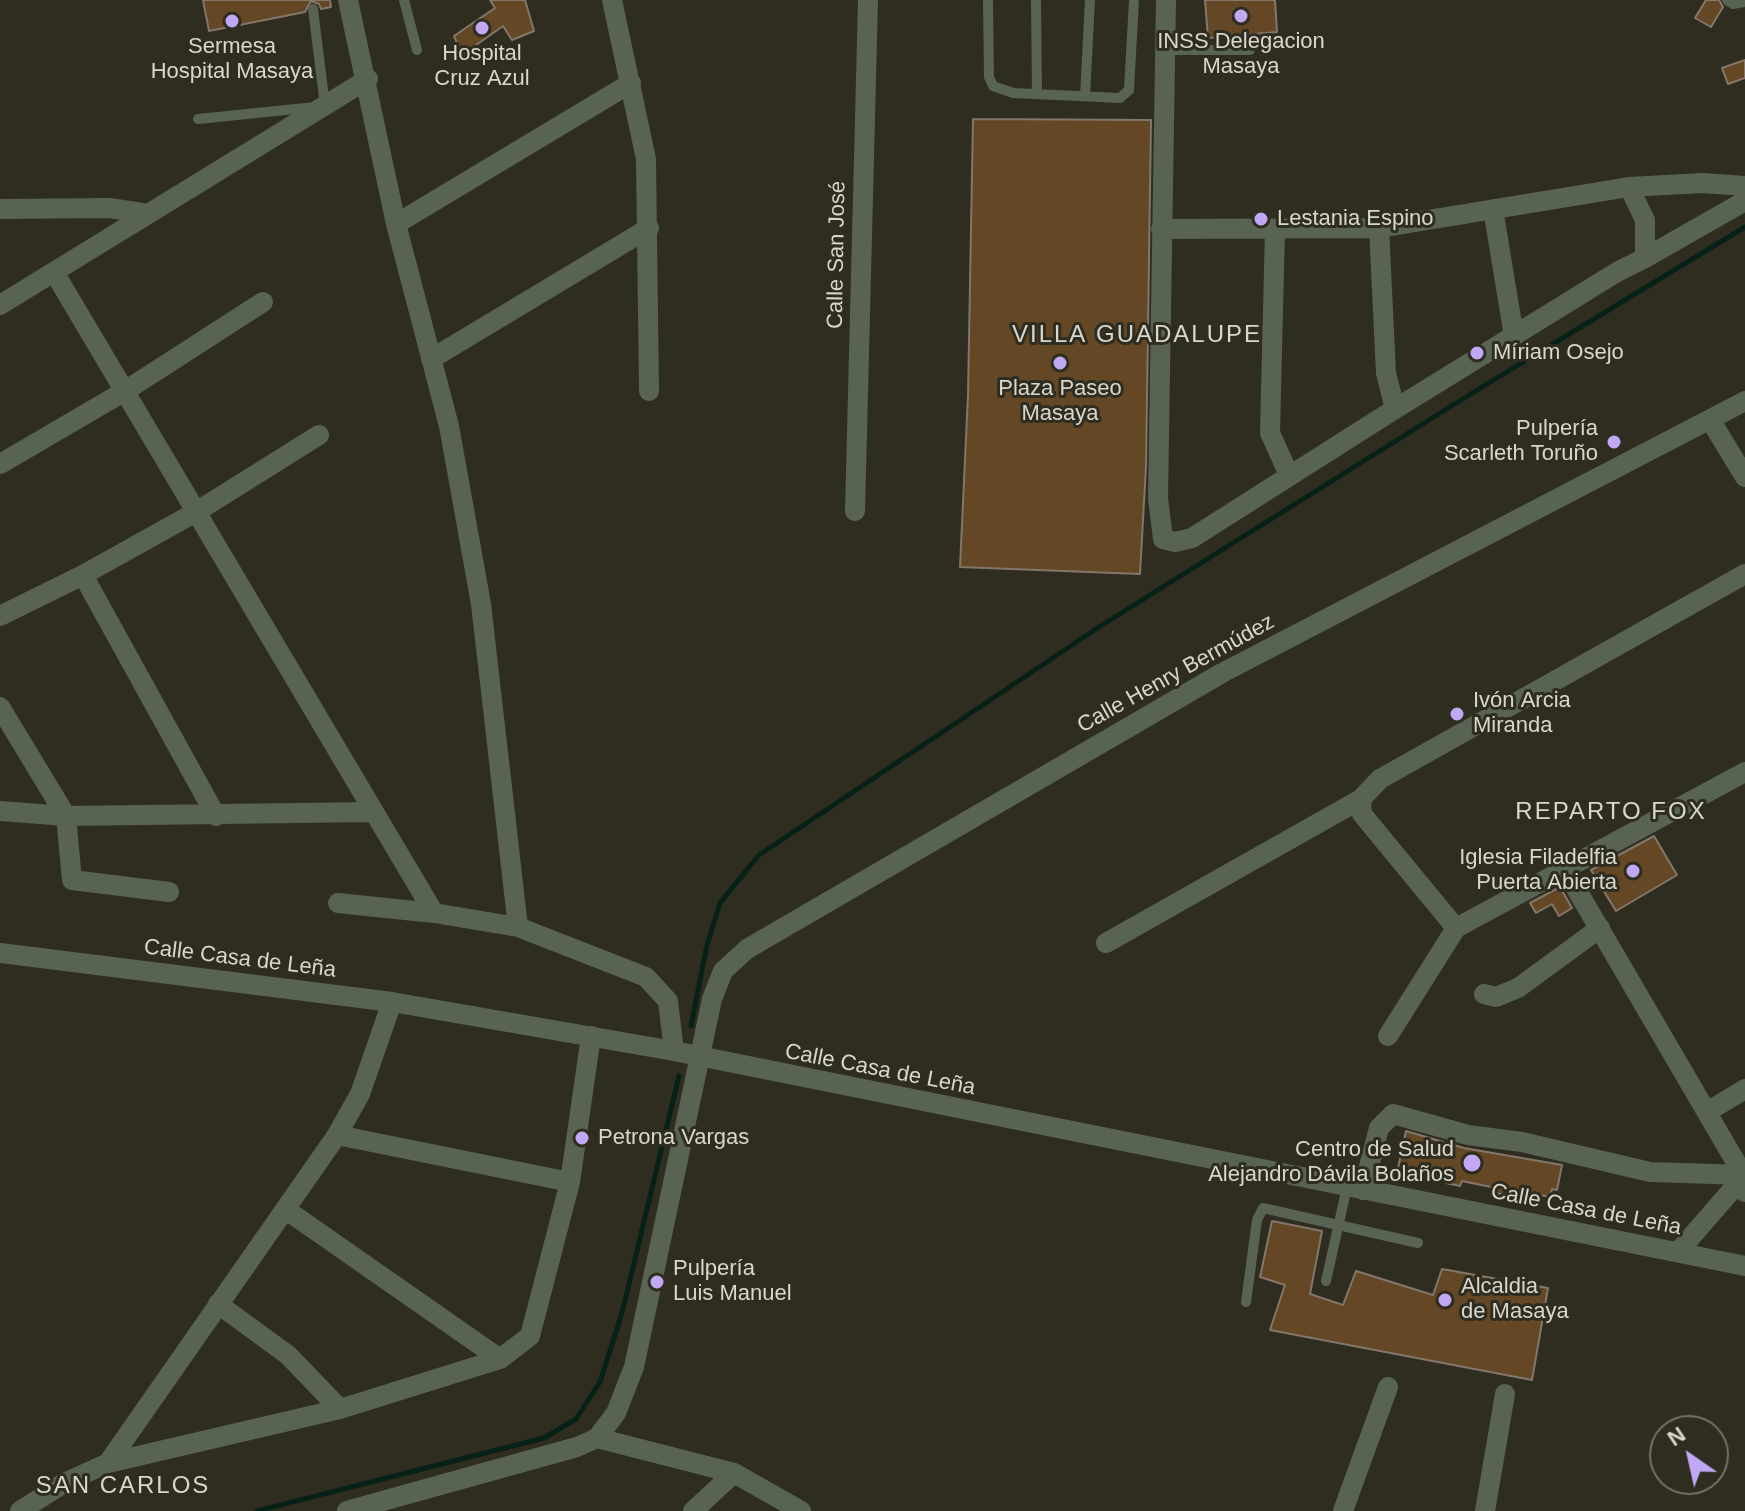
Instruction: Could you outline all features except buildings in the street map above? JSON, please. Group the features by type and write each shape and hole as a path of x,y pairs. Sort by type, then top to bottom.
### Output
{"street":[{"path":"348,0 368,79 396,224 449,426 481,604 518,927"},
{"path":"612,0 646,159 649,391"},
{"name":"Calle San José","path":"855,511 868,0"},
{"path":"1166,0 1158,498 1163,539 1175,542 1192,538 1514,336 1745,201"},
{"path":"0,305 368,79"},
{"path":"396,224 631,83"},
{"path":"1161,229 1379,228 1629,187 1703,183 1745,186"},
{"path":"1629,187 1645,220 1645,258"},
{"path":"0,209 110,208 148,214"},
{"path":"1493,209 1514,336"},
{"path":"431,359 649,228"},
{"path":"1379,228 1386,373 1395,409"},
{"path":"1275,229 1270,433 1289,475"},
{"path":"54,272 434,913"},
{"path":"0,464 125,391 263,302"},
{"name":"Calle Henry Bermúdez","path":"597,1438 616,1413 634,1367 712,999 723,971 747,949 1222,673 1745,401"},
{"path":"1711,421 1745,477"},
{"path":"0,616 83,575 196,512 319,435"},
{"path":"1106,943 1361,799 1380,779 1745,574"},
{"path":"83,575 216,816"},
{"path":"0,707 66,816 72,880 169,892"},
{"path":"1388,1036 1456,928 1745,772"},
{"path":"1361,799 1362,814 1456,928"},
{"path":"0,811 66,816 374,812"},
{"path":"1564,868 1745,1181"},
{"path":"338,903 434,913 518,927 646,977 668,1001 674,1051"},
{"path":"1484,994 1496,997 1518,988 1600,928"},
{"name":"Calle Casa de Leña","path":"0,953 392,1002 591,1036 1745,1266"},
{"path":"108,1463 337,1135 360,1094 392,1002"},
{"path":"20,1511 64,1483 108,1463 340,1409 500,1359 530,1336 570,1182 591,1036"},
{"path":"1707,1112 1745,1089"},
{"path":"1355,1188 1379,1128 1393,1114 1468,1135 1522,1142 1650,1172 1745,1181"},
{"path":"337,1135 570,1182"},
{"path":"1678,1252 1745,1181"},
{"path":"285,1209 500,1359"},
{"path":"218,1304 288,1355 340,1409"},
{"path":"1343,1511 1388,1387"},
{"path":"1485,1511 1505,1394"},
{"path":"347,1511 381,1508 597,1438 734,1473 801,1511"},
{"path":"693,1511 734,1473"}],"lane":[{"path":"404,0 417,50"},
{"path":"988,0 989,77 993,86 1013,93 1120,98 1129,90 1134,0"},
{"path":"1036,0 1037,94"},
{"path":"1085,96 1090,0"},
{"path":"1727,0 1733,4 1745,2"},
{"path":"198,119 325,106 313,9"},
{"path":"1165,50 1250,50"},
{"path":"1326,1281 1339,1224 1355,1188"},
{"path":"1246,1302 1257,1220 1263,1208 1418,1243"}],"waterway":[{"path":"691,1026 707,945 720,903 759,855 1096,629 1456,403 1745,227"},
{"path":"257,1511 544,1438 576,1419 600,1382 622,1313 679,1076"}],"place":[{"name":"INSS Delegacion Masaya","path":"1241,16"},
{"name":"Sermesa Hospital Masaya","path":"232,21"},
{"name":"Hospital Cruz Azul","path":"482,28"},
{"name":"Lestania Espino","path":"1261,219"},
{"name":"Míriam Osejo","path":"1477,353"},
{"name":"Plaza Paseo Masaya","path":"1060,363"},
{"name":"Pulpería Scarleth Toruño","path":"1614,442"},
{"name":"Ivón Arcia Miranda","path":"1457,714"},
{"name":"Iglesia Filadelfia Puerta Abierta","path":"1633,871"},
{"name":"Petrona Vargas","path":"582,1138"},
{"name":"Centro de Salud Alejandro Dávila Bolaños","path":"1472,1163"},
{"name":"Pulpería Luis Manuel","path":"657,1282"},
{"name":"Alcaldia de Masaya","path":"1445,1300"}],"district":[{"name":"VILLA GUADALUPE","path":"1137,335"},
{"name":"REPARTO FOX","path":"1611,812"},
{"name":"SAN CARLOS","path":"123,1486"}]}
